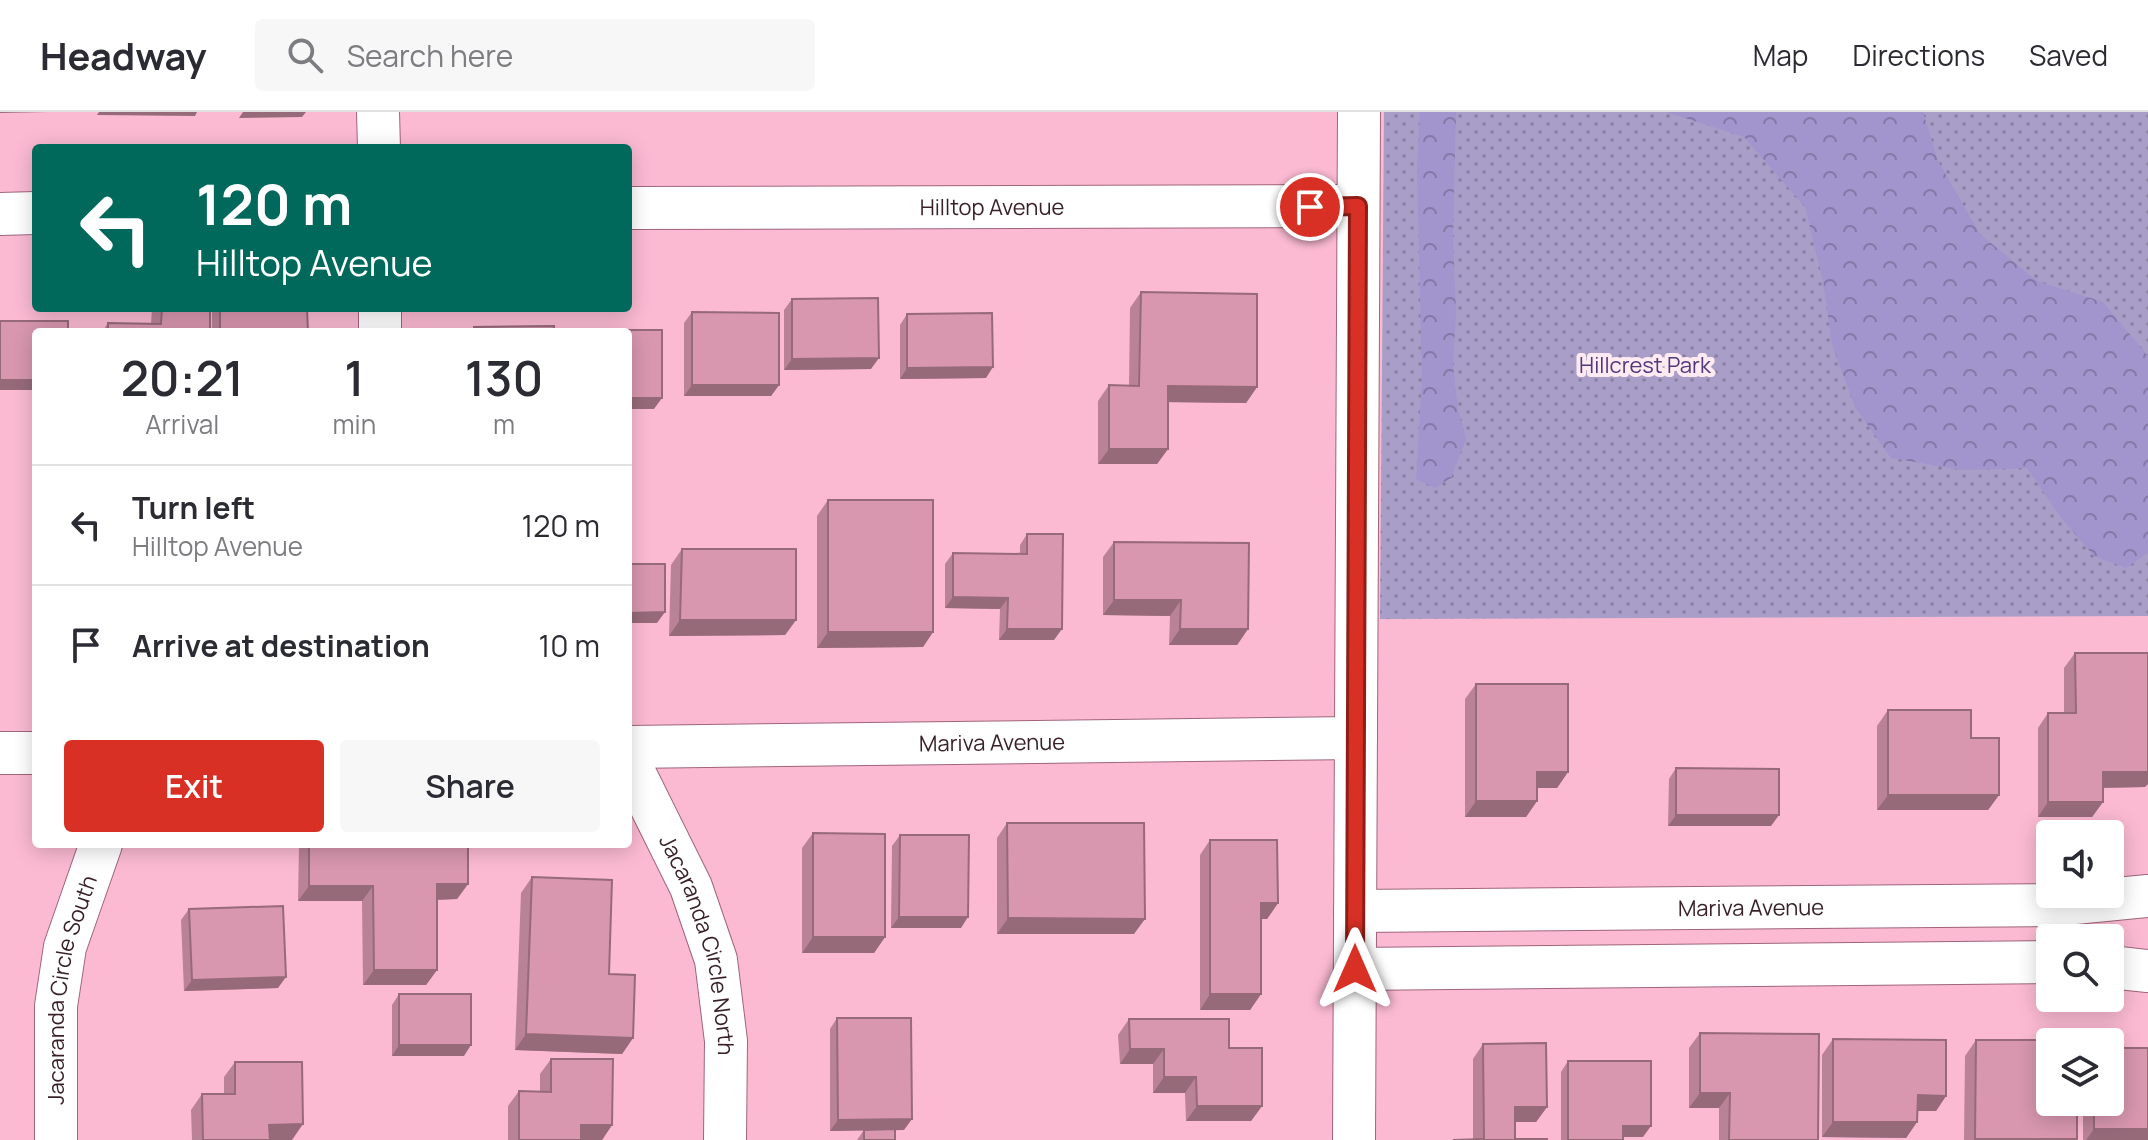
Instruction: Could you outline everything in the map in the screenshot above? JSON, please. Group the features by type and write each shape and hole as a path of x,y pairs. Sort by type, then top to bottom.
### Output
{"street":[{"path":"378,112 379,144"},
{"path":"1354,1140 1359,112"},
{"name":"Hilltop Avenue","path":"632,208 1358,206"},
{"path":"0,214 32,213"},
{"name":"Mariva Avenue","path":"632,747 1356,738"},
{"path":"0,753 32,753"},
{"name":"Jacaranda Circle North","path":"632,768 691,887 716,960 726,1041 725,1140"},
{"name":"Jacaranda Circle South","path":"56,1140 56,1006 65,947 100,848"},
{"name":"Mariva Avenue","path":"1355,911 2054,905 2148,896"},
{"path":"1355,969 2036,962"},
{"path":"2124,968 2148,971"}],"green space":[{"name":"Hillcrest Park","path":"1384,112 2148,112 2148,616 1380,619"},
{"path":"1420,112 1456,112 1453,365 1458,409 1466,439 1451,478 1435,488 1416,479 1422,379 1417,168"},
{"path":"1666,112 1923,112 1938,161 1980,234 2037,281 2103,302 2148,356 2148,553 2126,568 2094,556 2061,518 2027,468 1962,470 1891,458 1855,407 1832,345 1823,281 1805,207 1744,137"}],"building":[{"path":"1141,292 1257,294 1257,387 1168,386 1168,449 1109,449 1109,385 1139,386"},
{"path":"878,298 879,358 792,359 792,299"},
{"path":"162,312 210,312 210,328 108,328 108,323 161,324"},
{"path":"220,312 307,312 308,328 220,328"},
{"path":"692,312 779,313 779,385 692,385"},
{"path":"992,313 993,367 907,368 907,314"},
{"path":"0,321 68,321 68,328 32,328 32,380 0,380"},
{"path":"554,326 554,328 474,328"},
{"path":"632,330 662,330 662,398 632,398"},
{"path":"828,500 933,500 933,632 828,632"},
{"path":"1027,534 1063,534 1062,629 1007,629 1008,598 953,597 953,553 1027,554"},
{"path":"1114,542 1249,543 1248,629 1180,629 1181,600 1114,600"},
{"path":"682,549 796,549 796,620 680,620"},
{"path":"632,564 665,564 665,612 632,613"},
{"path":"2075,653 2148,653 2148,772 2103,772 2103,802 2048,802 2048,713 2076,713"},
{"path":"1476,684 1568,684 1568,772 1537,772 1537,801 1476,801"},
{"path":"1888,710 1971,710 1971,738 1999,738 1999,795 1888,795"},
{"path":"1676,768 1779,769 1779,815 1676,815"},
{"path":"1007,823 1144,823 1145,919 1008,918"},
{"path":"813,833 885,834 885,937 813,937"},
{"path":"900,835 969,835 968,917 899,917"},
{"path":"1210,840 1277,840 1278,903 1261,903 1261,994 1210,994"},
{"path":"309,848 468,848 468,884 437,884 437,970 374,970 373,886 309,886"},
{"path":"532,877 612,880 609,974 635,975 633,1038 526,1034"},
{"path":"283,906 286,977 192,980 189,909"},
{"path":"399,994 471,994 471,1045 399,1045"},
{"path":"837,1018 911,1018 912,1119 838,1120"},
{"path":"1129,1019 1229,1019 1229,1048 1262,1048 1262,1106 1197,1106 1196,1077 1164,1077 1164,1049 1130,1049"},
{"path":"1700,1033 1819,1034 1818,1140 1729,1140 1730,1093 1700,1093"},
{"path":"1833,1039 1946,1040 1946,1096 1918,1095 1917,1122 1833,1122"},
{"path":"1976,1040 2036,1040 2036,1116 2077,1116 2077,1139 1975,1139"},
{"path":"1546,1043 1547,1107 1515,1107 1515,1139 1547,1140 1453,1140 1484,1139 1483,1044"},
{"path":"2124,1048 2148,1048 2148,1129 2094,1129 2094,1116 2124,1116"},
{"path":"551,1059 613,1059 612,1125 581,1125 581,1140 519,1140 519,1091 551,1092"},
{"path":"1568,1061 1651,1061 1651,1126 1623,1126 1623,1140 1568,1140"},
{"path":"235,1062 302,1062 303,1124 269,1125 270,1140 203,1140 202,1094 235,1094"},
{"path":"895,1129 895,1140 864,1140 864,1130"}],"route":[{"path":"1310,207 1358,206 1355,969"}]}
